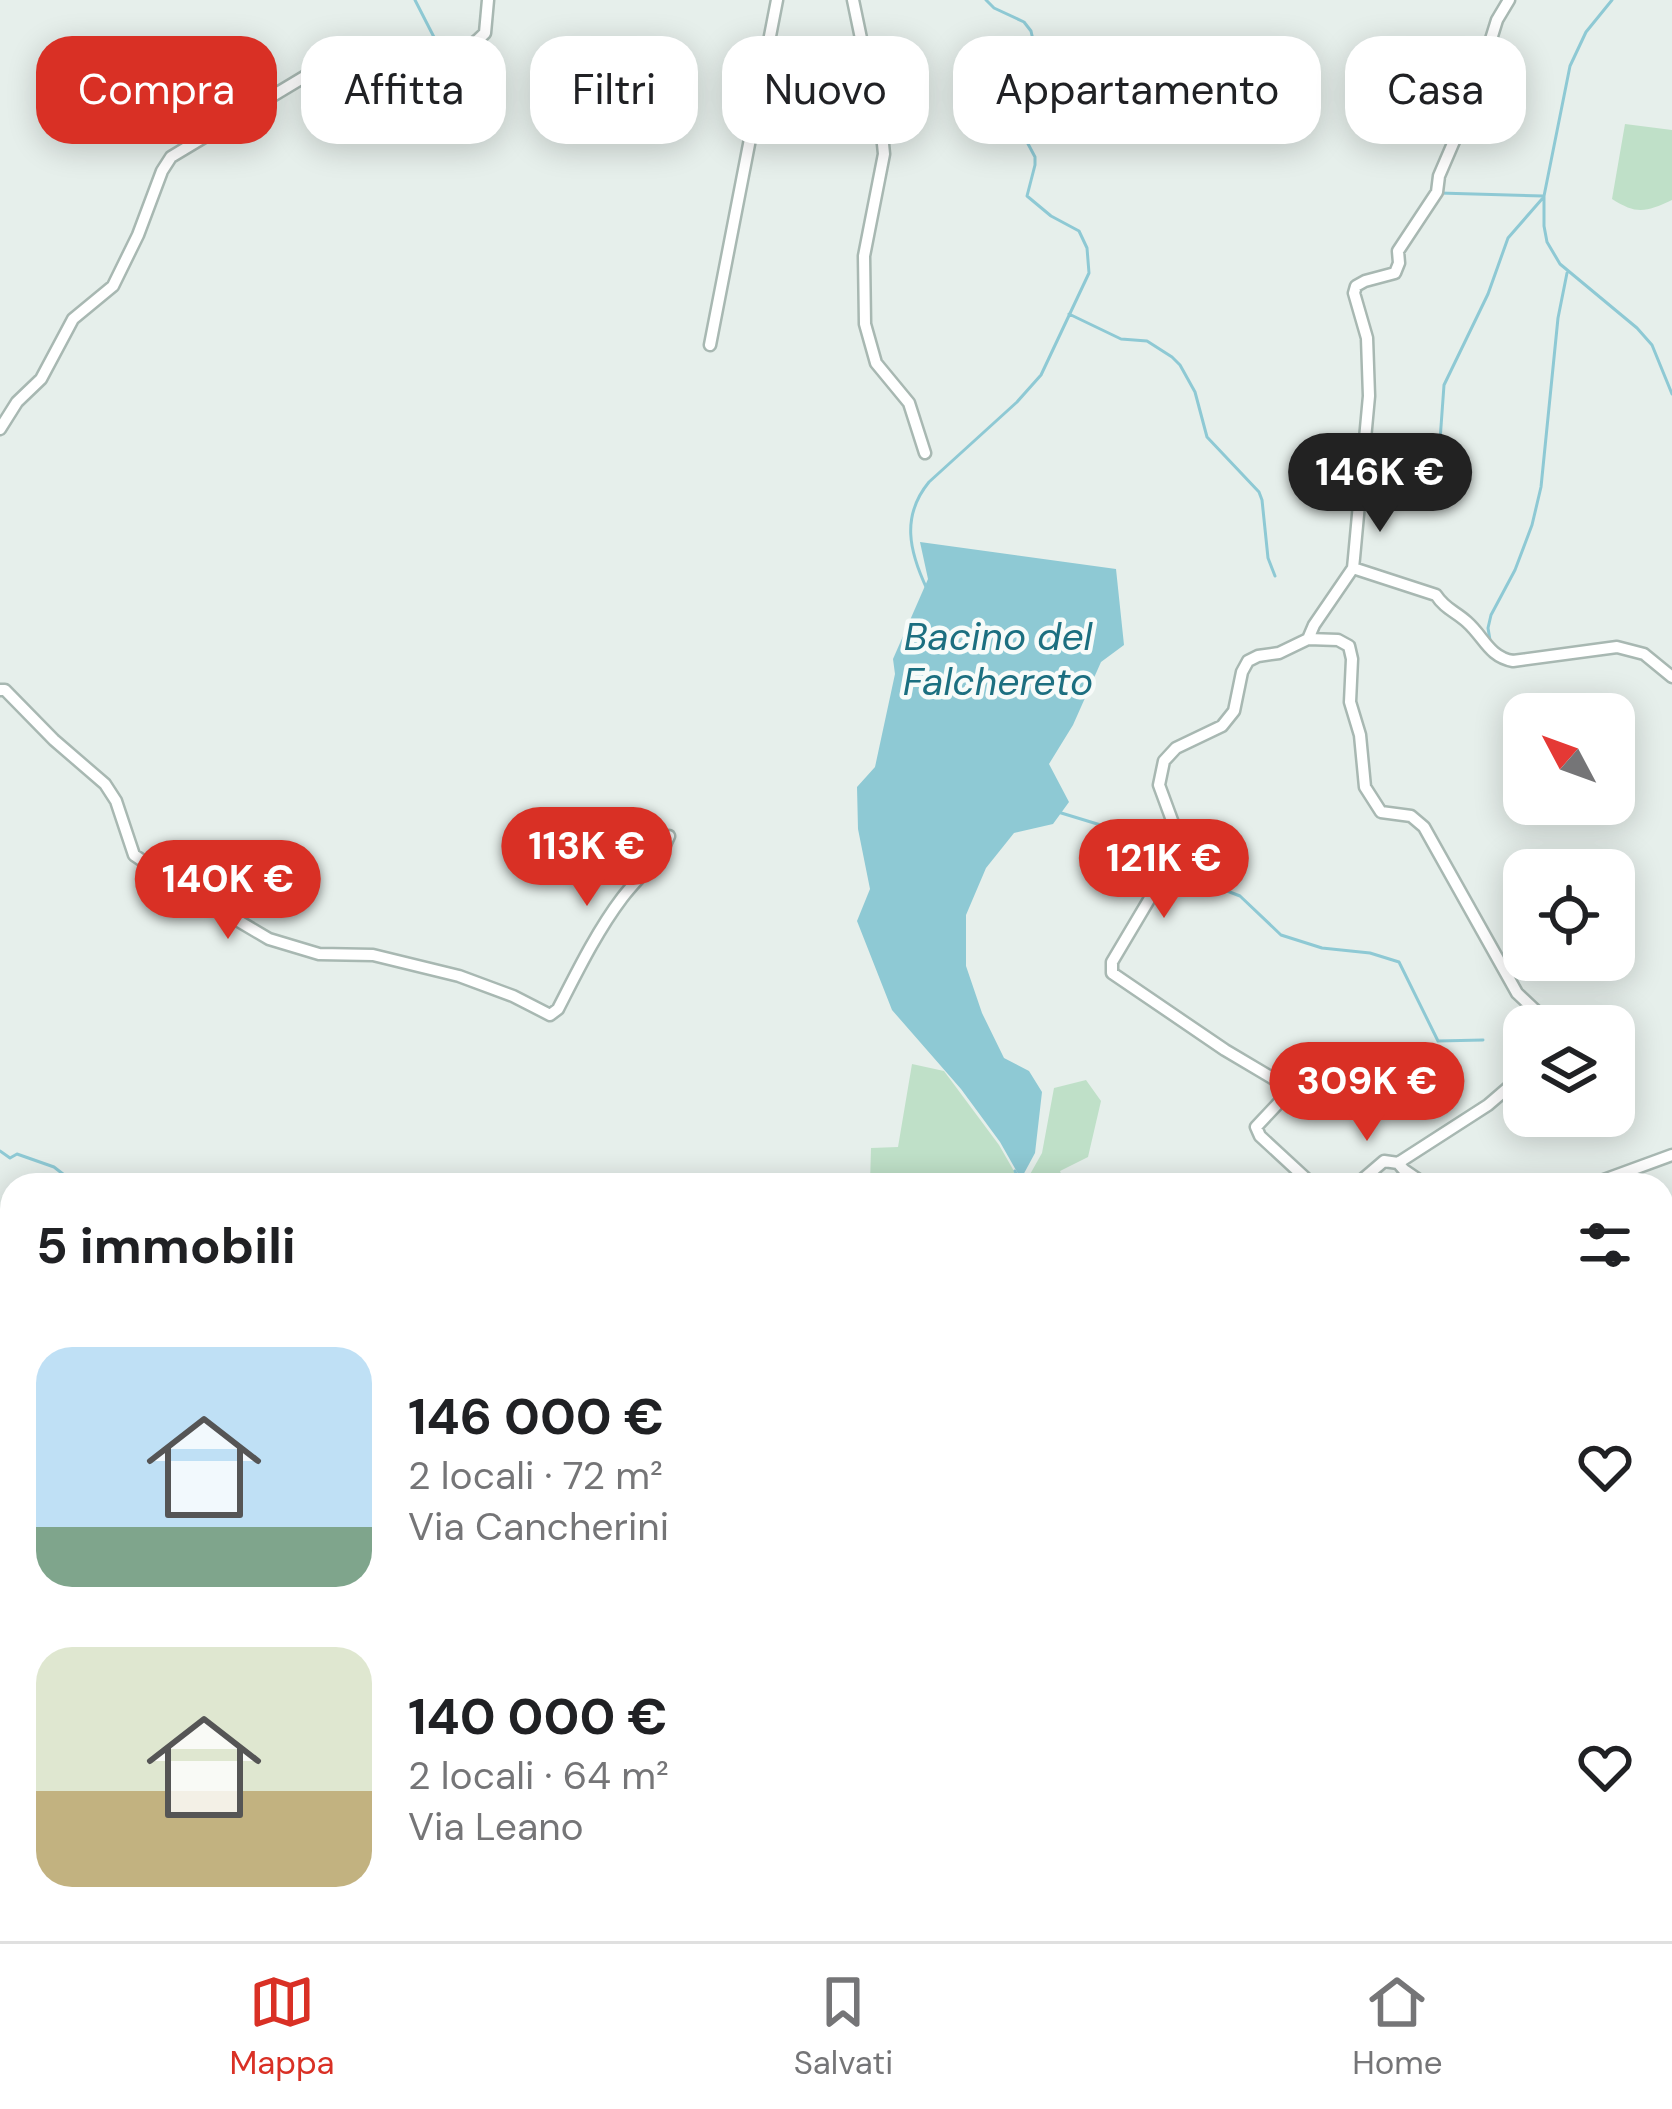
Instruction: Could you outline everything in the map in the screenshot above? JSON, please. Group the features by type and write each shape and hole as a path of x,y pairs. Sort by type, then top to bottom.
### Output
{"street":[{"path":"0,429 41,379 73,319 113,286 171,157 344,53 373,47 419,62 449,57 485,33 488,0"},
{"path":"710,344 777,0"},
{"path":"853,0 884,154 864,256 865,324 876,363 909,403 926,453"},
{"path":"1308,639 1353,568 1369,396 1367,338 1356,286 1395,274 1398,251 1437,192 1497,20 1509,0"},
{"path":"1353,568 1436,595 1498,658 1513,662 1617,646 1644,653 1672,677"},
{"path":"1300,1173 1256,1127 1286,1095 1280,1082 1112,973 1112,962 1150,898 1182,884 1191,872 1159,785 1164,761 1176,748 1222,727 1234,712 1248,661 1308,639 1338,640 1349,646 1350,702 1360,735 1365,787 1381,812 1411,816 1424,827 1517,993 1530,1005"},
{"path":"0,690 16,698 54,740 105,784 134,855 268,939 320,954 373,955 459,976 550,1015 558,1009 604,925 669,836"},
{"path":"1398,1163 1503,1092"},
{"path":"1623,1173 1672,1155"},
{"path":"1369,1173 1384,1160 1398,1163 1407,1173"}],"green space":[{"path":"1625,124 1672,130 1672,200 1642,210 1612,199"},
{"path":"912,1064 944,1071 1015,1173 870,1173 871,1148 898,1147"},
{"path":"1086,1080 1101,1101 1088,1157 1061,1173 1031,1173 1042,1153 1054,1088"}],"water":[{"name":"Bacino del Falchereto","path":"920,542 1116,569 1124,645 1101,662 1073,725 1049,764 1069,802 1053,824 1014,833 986,868 966,915 966,966 982,1013 1004,1058 1029,1071 1042,1092 1035,1153 1024,1173 1018,1173 961,1089 892,1010 857,921 870,889 858,829 857,787 875,767 895,674 893,659 928,579"}],"waterway":[{"path":"415,0 433,36"},
{"path":"927,589 911,534 920,495 1041,375 1089,273 1087,248 1079,231 1027,196 1035,165 1025,124 1037,74 1031,31 986,0"},
{"path":"1612,0 1586,32 1570,66 1544,196 1544,226 1560,264 1652,345 1672,394"},
{"path":"1439,193 1543,196"},
{"path":"1437,482 1444,385 1488,294 1508,238 1542,199"},
{"path":"1490,640 1491,615 1515,570 1541,487 1567,273"},
{"path":"1069,314 1121,339 1147,341 1180,365 1195,392 1207,437 1259,492 1275,576"},
{"path":"1058,812 1117,830 1184,870"},
{"path":"1191,877 1240,896 1281,935 1399,962 1438,1041 1483,1040"},
{"path":"0,1151 62,1173"}]}
